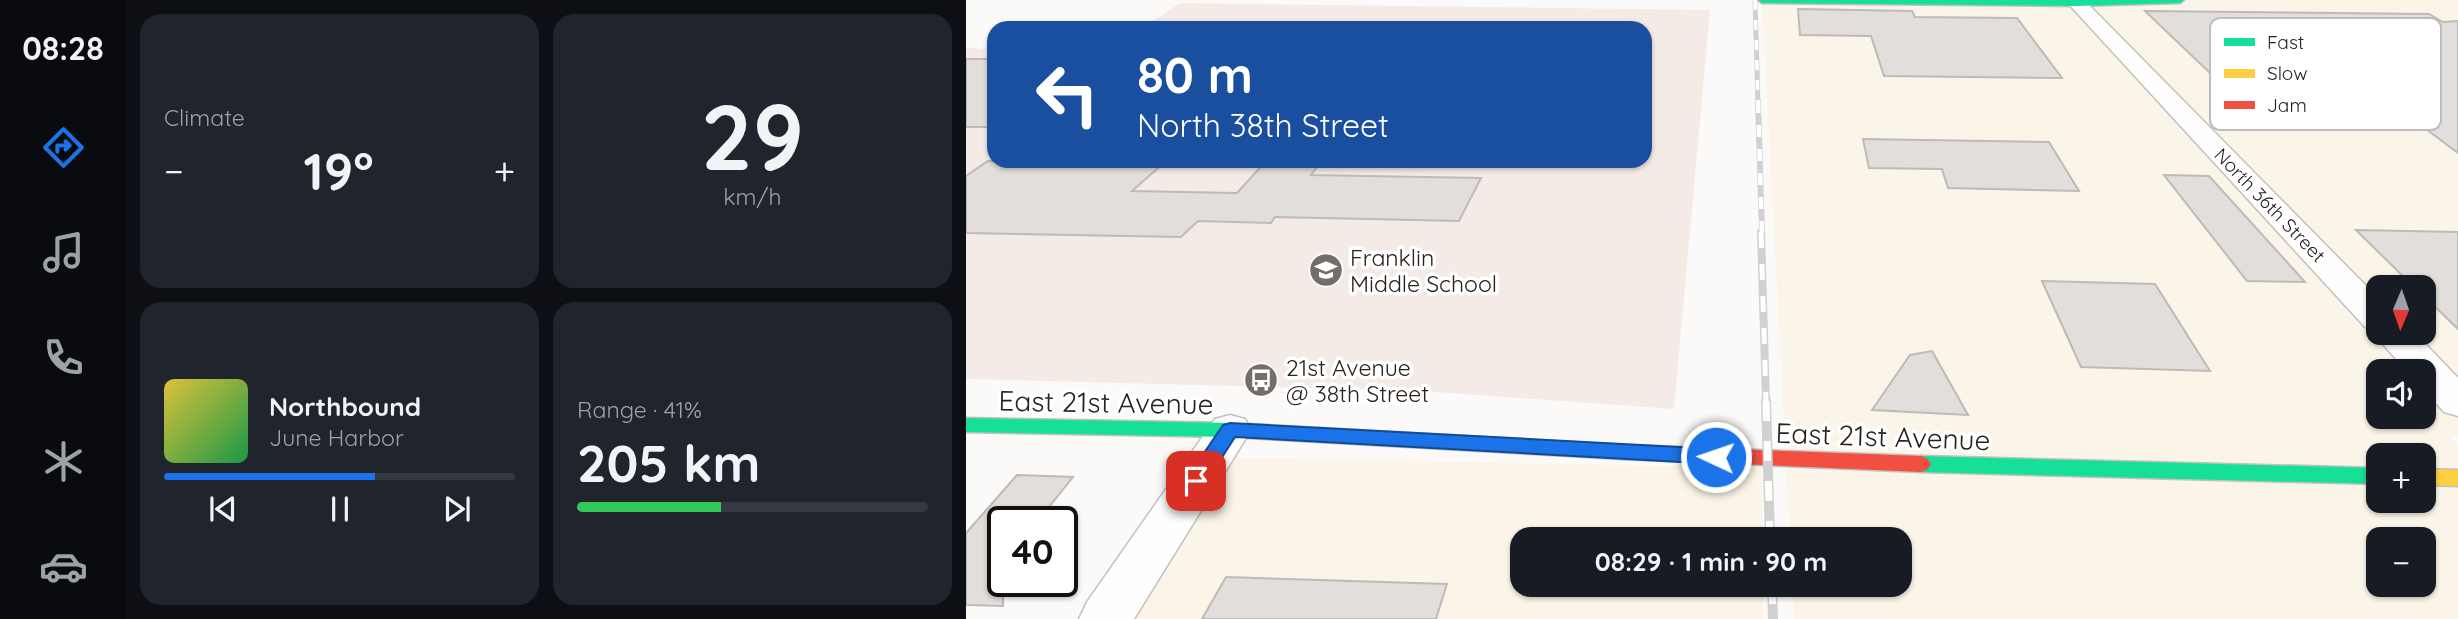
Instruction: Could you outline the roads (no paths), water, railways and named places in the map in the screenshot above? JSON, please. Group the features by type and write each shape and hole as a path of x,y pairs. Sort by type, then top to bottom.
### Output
{"street":[{"path":"1762,0 2180,0"},
{"name":"North 36th Street","path":"2075,1 2366,305"},
{"path":"2404,345 2458,402"},
{"name":"East 21st Avenue","path":"966,425 1230,430 1768,460 2366,476"},
{"path":"1105,619 1230,430"},
{"path":"2436,477 2458,478"}],"railway":[{"path":"1755,0 1758,103"},
{"path":"1758,101 1762,234"},
{"path":"1761,232 1766,402"},
{"path":"1766,401 1770,527"},
{"path":"1772,597 1773,619"}],"place":[{"name":"Franklin Middle School","path":"1326,270"},
{"name":"21st Avenue @ 38th Street","path":"1261,380"}]}
